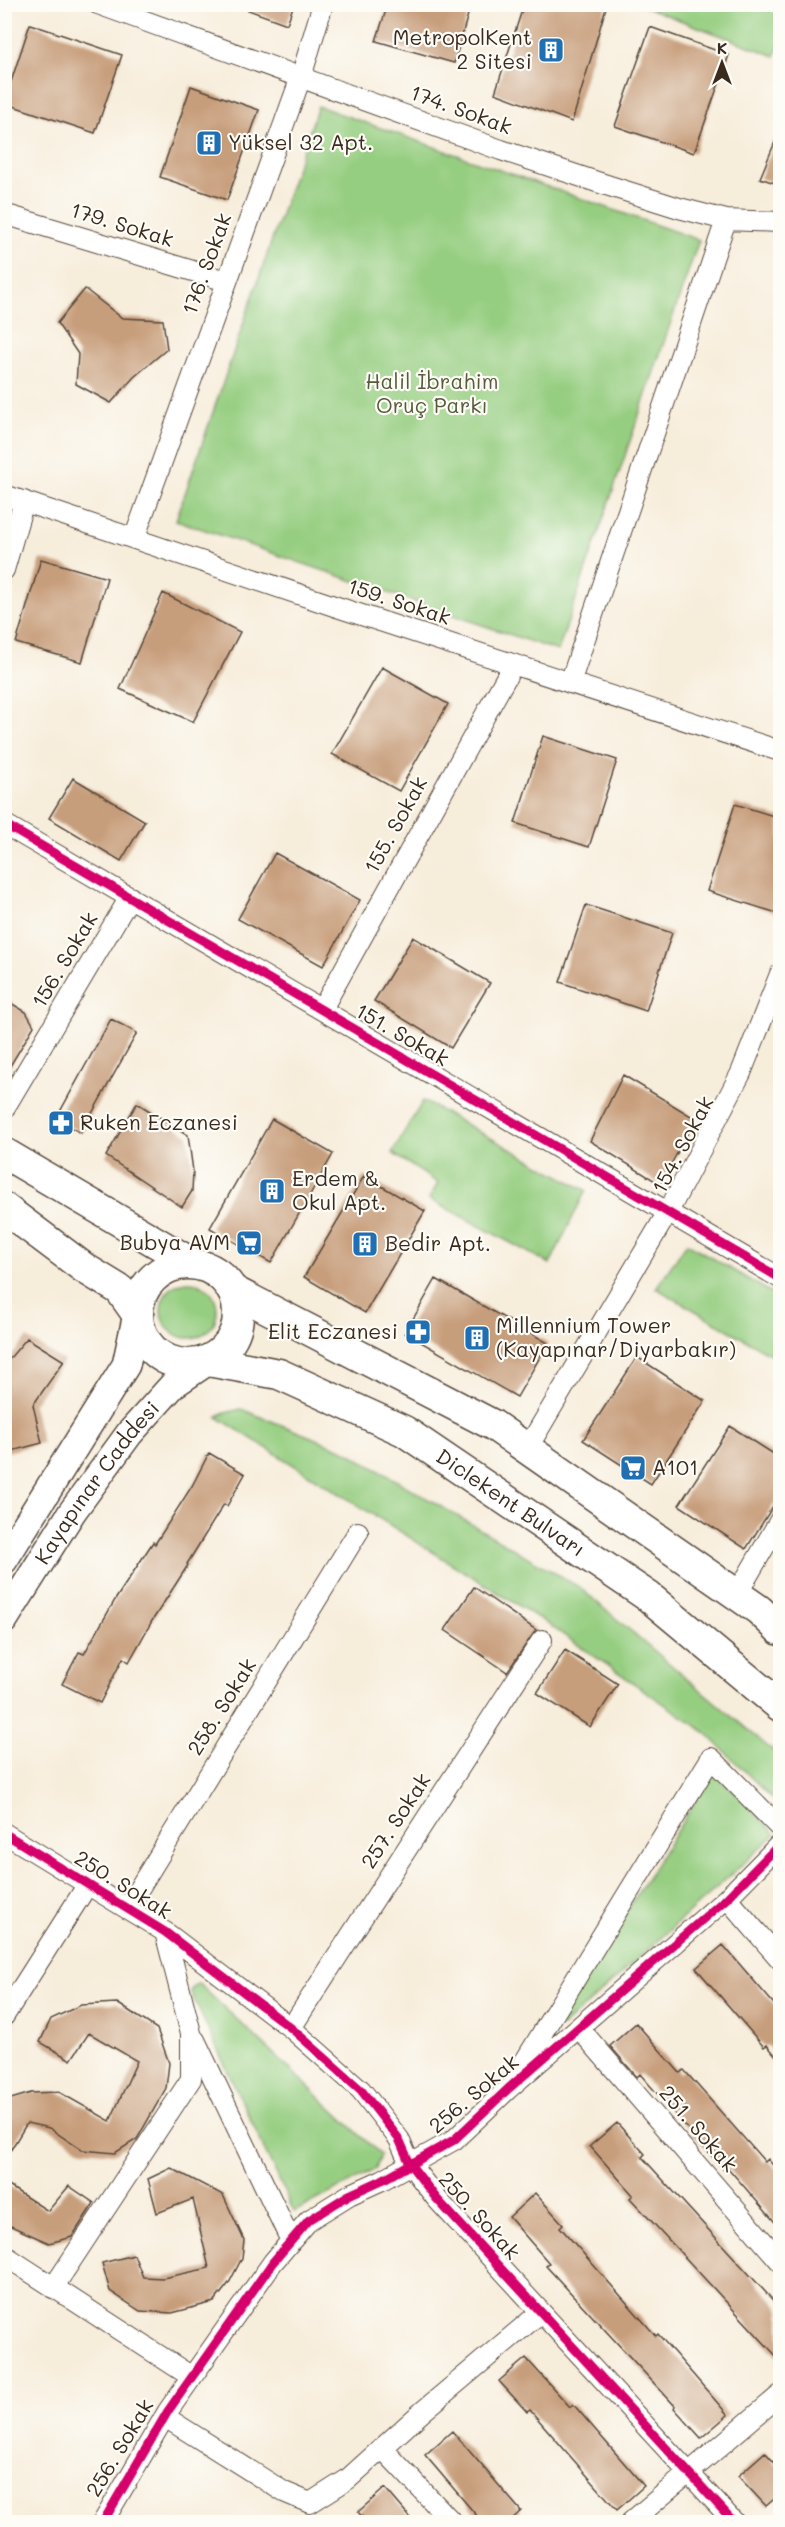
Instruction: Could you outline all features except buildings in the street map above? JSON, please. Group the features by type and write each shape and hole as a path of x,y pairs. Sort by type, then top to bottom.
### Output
{"main road":[{"path":"4,1153 193,1264 212,1270 223,1277 232,1290 238,1306 238,1322 222,1351 208,1360 192,1365 175,1363 160,1356 148,1345 140,1330 137,1314 140,1297 149,1283 161,1272 176,1266 193,1264"},
{"path":"4,1208 84,1268 120,1290 137,1314"},
{"path":"232,1290 493,1425 737,1594 780,1629"},
{"name":"Kayapınar Caddesi","path":"4,1560 126,1365 137,1314"},
{"name":"Kayapınar Caddesi","path":"4,1620 72,1512 129,1434 174,1384 208,1360"},
{"name":"Diclekent Bulvarı","path":"208,1360 279,1374 404,1431 649,1597 780,1706"}],"street":[{"name":"174. Sokak","path":"98,4 522,158 679,208 726,220 780,222"},
{"name":"176. Sokak","path":"134,539 301,77 323,4"},
{"name":"179. Sokak","path":"4,214 226,281"},
{"path":"570,683 726,220"},
{"name":"159. Sokak","path":"4,495 513,665 780,751"},
{"path":"4,570 24,501"},
{"name":"155. Sokak","path":"322,1009 513,665"},
{"name":"151. Sokak","path":"4,824 780,1278"},
{"name":"156. Sokak","path":"4,1109 130,897"},
{"name":"154. Sokak","path":"527,1449 668,1212 741,1073 780,974"},
{"path":"737,1594 780,1520"},
{"name":"258. Sokak","path":"127,1908 358,1532"},
{"name":"257. Sokak","path":"291,2028 542,1640"},
{"path":"508,2089 711,1758 780,1828"},
{"name":"250. Sokak","path":"4,1833 165,1932 291,2028 361,2090 399,2139 410,2164 436,2198 734,2523"},
{"name":"256. Sokak","path":"103,2523 165,2417 192,2377 273,2262 309,2220 349,2194 454,2140 508,2089 727,1898 780,1844"},
{"path":"4,2016 88,1884"},
{"path":"727,1898 780,1959"},
{"path":"165,1932 192,2032 291,2241"},
{"name":"251. Sokak","path":"579,2028 780,2261"},
{"path":"53,2288 192,2079 192,2032"},
{"path":"4,2255 192,2377"},
{"path":"165,2417 284,2492 310,2503 348,2479 542,2312"},
{"path":"631,2523 780,2395"},
{"path":"382,2448 452,2523"}],"green space":[{"path":"640,5 780,5 780,43 775,56"},
{"name":"Halil İbrahim Oruç Parkı","path":"318,106 699,240 558,651 176,520"},
{"path":"423,1101 586,1190 550,1264 429,1199 438,1183 392,1153"},
{"path":"687,1243 780,1298 780,1360 656,1288"},
{"path":"189,1282 200,1284 209,1290 215,1299 217,1310 215,1321 209,1330 200,1336 189,1338 178,1336 169,1330 163,1321 161,1310 163,1299 169,1290 178,1284"},
{"path":"241,1409 344,1450 579,1587 780,1757 780,1806 705,1732 540,1619 217,1417"},
{"path":"714,1771 776,1834 562,2027 556,2024"},
{"path":"198,1983 380,2154 376,2169 294,2212 190,1991"}],"cycle path":[{"path":"4,824 780,1278"},
{"path":"4,1833 165,1932 291,2028 361,2090 399,2139 410,2164 436,2198 734,2522"},
{"path":"103,2522 168,2411 273,2262 309,2220 349,2195 382,2180 454,2140 508,2089 727,1898 780,1844"}],"place":[{"name":"MetropolKent 2 Sitesi","path":"551,50"},
{"name":"Yüksel 32 Apt.","path":"209,143"},
{"name":"Ruken Eczanesi","path":"61,1123"},
{"name":"Erdem & Okul Apt.","path":"272,1191"},
{"name":"Bubya AVM","path":"249,1243"},
{"name":"Bedir Apt.","path":"365,1244"},
{"name":"Elit Eczanesi","path":"418,1332"},
{"name":"Millennium Tower (Kayapınar/Diyarbakır)","path":"477,1338"},
{"name":"A101","path":"633,1468"}]}
